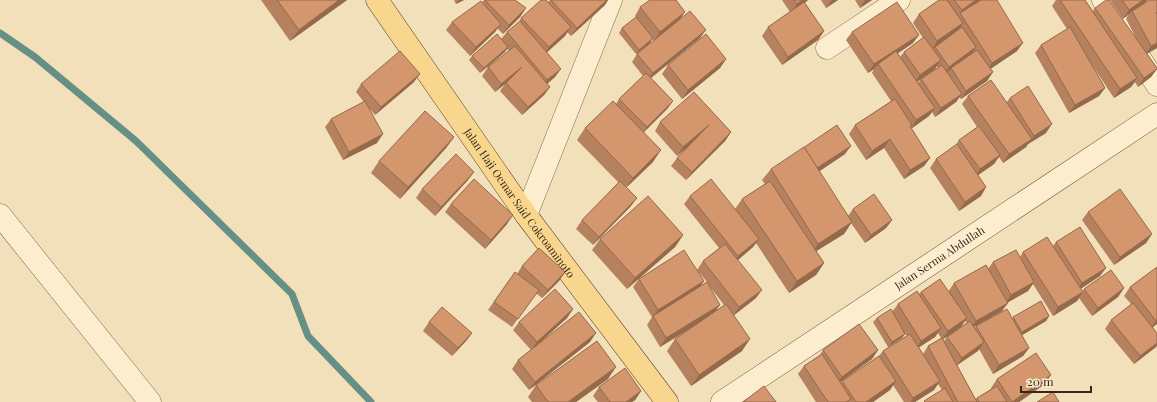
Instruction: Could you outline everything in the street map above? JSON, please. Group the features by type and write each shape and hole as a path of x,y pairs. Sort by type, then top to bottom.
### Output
{"main road":[{"name":"Jalan Haji Oemar Said Cokroaminoto","path":"377,0 526,215 667,402"}],"street":[{"path":"526,215 611,0"},
{"path":"827,48 899,0"},
{"path":"1103,0 1157,85"},
{"name":"Jalan Serma Abdullah","path":"722,402 1157,114"},
{"path":"0,215 150,402"}],"building":[{"path":"277,0 339,0 299,30"},
{"path":"485,0 515,0 526,8 509,25"},
{"path":"541,0 546,0 571,27 549,47 521,18"},
{"path":"551,0 607,0 577,28"},
{"path":"650,0 676,0 685,12 660,32 640,7"},
{"path":"794,0 802,0 797,4"},
{"path":"939,0 947,0 963,23 937,41 919,14"},
{"path":"954,0 976,0 962,10"},
{"path":"981,0 997,0 1023,43 992,63 960,13"},
{"path":"1060,0 1085,0 1137,78 1120,89"},
{"path":"1106,0 1109,0 1157,68 1144,78 1095,8"},
{"path":"1122,0 1143,0 1129,10"},
{"path":"1150,0 1157,0 1157,43 1151,46 1132,11"},
{"path":"481,1 501,24 476,47 452,22"},
{"path":"804,2 824,31 788,57 768,27"},
{"path":"897,2 919,35 874,64 852,32"},
{"path":"690,11 706,30 653,73 637,54"},
{"path":"636,17 653,38 639,50 622,28"},
{"path":"520,21 561,69 547,80 507,32"},
{"path":"962,27 976,47 949,67 935,47"},
{"path":"1070,27 1105,88 1075,105 1041,45"},
{"path":"497,34 508,47 484,68 472,56"},
{"path":"706,34 726,59 688,90 668,65"},
{"path":"924,37 941,60 920,75 904,52"},
{"path":"515,46 550,87 528,107 506,83 522,67 501,84 488,67"},
{"path":"977,50 993,72 966,91 951,68"},
{"path":"400,51 420,74 381,107 361,84"},
{"path":"896,51 935,108 916,120 878,64"},
{"path":"942,65 962,94 941,108 921,79"},
{"path":"646,73 673,101 647,127 619,99"},
{"path":"991,80 1032,139 1009,154 968,96"},
{"path":"1028,86 1052,124 1034,136 1010,98"},
{"path":"694,92 731,132 692,172 677,158 709,125 683,147 660,122"},
{"path":"895,99 912,125 910,126 930,158 910,170 890,139 872,151 855,125"},
{"path":"365,101 383,134 349,152 331,119"},
{"path":"613,101 661,150 633,178 585,128"},
{"path":"425,111 454,137 408,187 379,161"},
{"path":"837,125 851,146 817,168 804,147"},
{"path":"979,126 1000,155 980,169 959,140"},
{"path":"957,144 986,187 965,202 936,159"},
{"path":"804,147 852,222 818,244 771,169"},
{"path":"456,154 474,172 441,207 422,189"},
{"path":"474,179 513,215 491,240 451,204"},
{"path":"711,179 759,239 738,256 690,196"},
{"path":"620,181 637,198 599,237 582,220"},
{"path":"770,181 824,263 797,281 742,199"},
{"path":"1120,189 1152,234 1120,257 1088,212"},
{"path":"874,194 892,220 871,235 853,209"},
{"path":"648,196 683,235 635,278 600,239"},
{"path":"1080,227 1106,268 1082,283 1056,242"},
{"path":"1047,237 1083,292 1058,307 1023,252"},
{"path":"725,244 762,290 739,307 703,261"},
{"path":"539,248 565,272 548,290 522,266"},
{"path":"684,250 704,281 658,310 639,279"},
{"path":"1016,250 1034,282 1011,295 993,262"},
{"path":"986,265 1008,303 976,321 954,283"},
{"path":"1157,267 1157,320 1156,321 1130,287"},
{"path":"1111,270 1124,288 1098,308 1084,289"},
{"path":"515,272 539,290 518,319 494,302"},
{"path":"940,279 967,318 948,331 921,292"},
{"path":"707,282 720,305 666,338 653,316"},
{"path":"555,289 573,309 537,342 519,322"},
{"path":"917,291 941,328 921,341 898,304"},
{"path":"1041,301 1049,316 1022,332 1013,317"},
{"path":"1133,303 1157,333 1157,343 1140,356 1111,320"},
{"path":"726,304 750,339 699,375 675,339"},
{"path":"442,307 472,333 458,348 429,322"},
{"path":"891,309 905,334 892,342 877,318"},
{"path":"1007,309 1029,348 999,365 976,326"},
{"path":"579,312 596,333 535,382 518,360"},
{"path":"970,321 984,342 962,358 947,337"},
{"path":"859,324 878,350 842,377 823,350"},
{"path":"910,334 940,381 913,398 883,351"},
{"path":"942,338 977,402 958,402 928,346"},
{"path":"597,341 616,367 568,402 548,402 536,385"},
{"path":"1036,353 1051,375 1012,402 997,379"},
{"path":"822,354 851,399 846,402 828,402 804,366"},
{"path":"879,356 896,381 866,402 856,402 842,381"},
{"path":"625,368 641,391 626,402 610,402 599,387"},
{"path":"764,386 776,402 743,402"},
{"path":"997,386 1007,402 979,402 977,398"},
{"path":"945,388 953,402 924,401"},
{"path":"1053,392 1059,402 1037,402"}],"waterway":[{"path":"0,33 35,57 136,141 292,294 308,336 371,402"}]}
